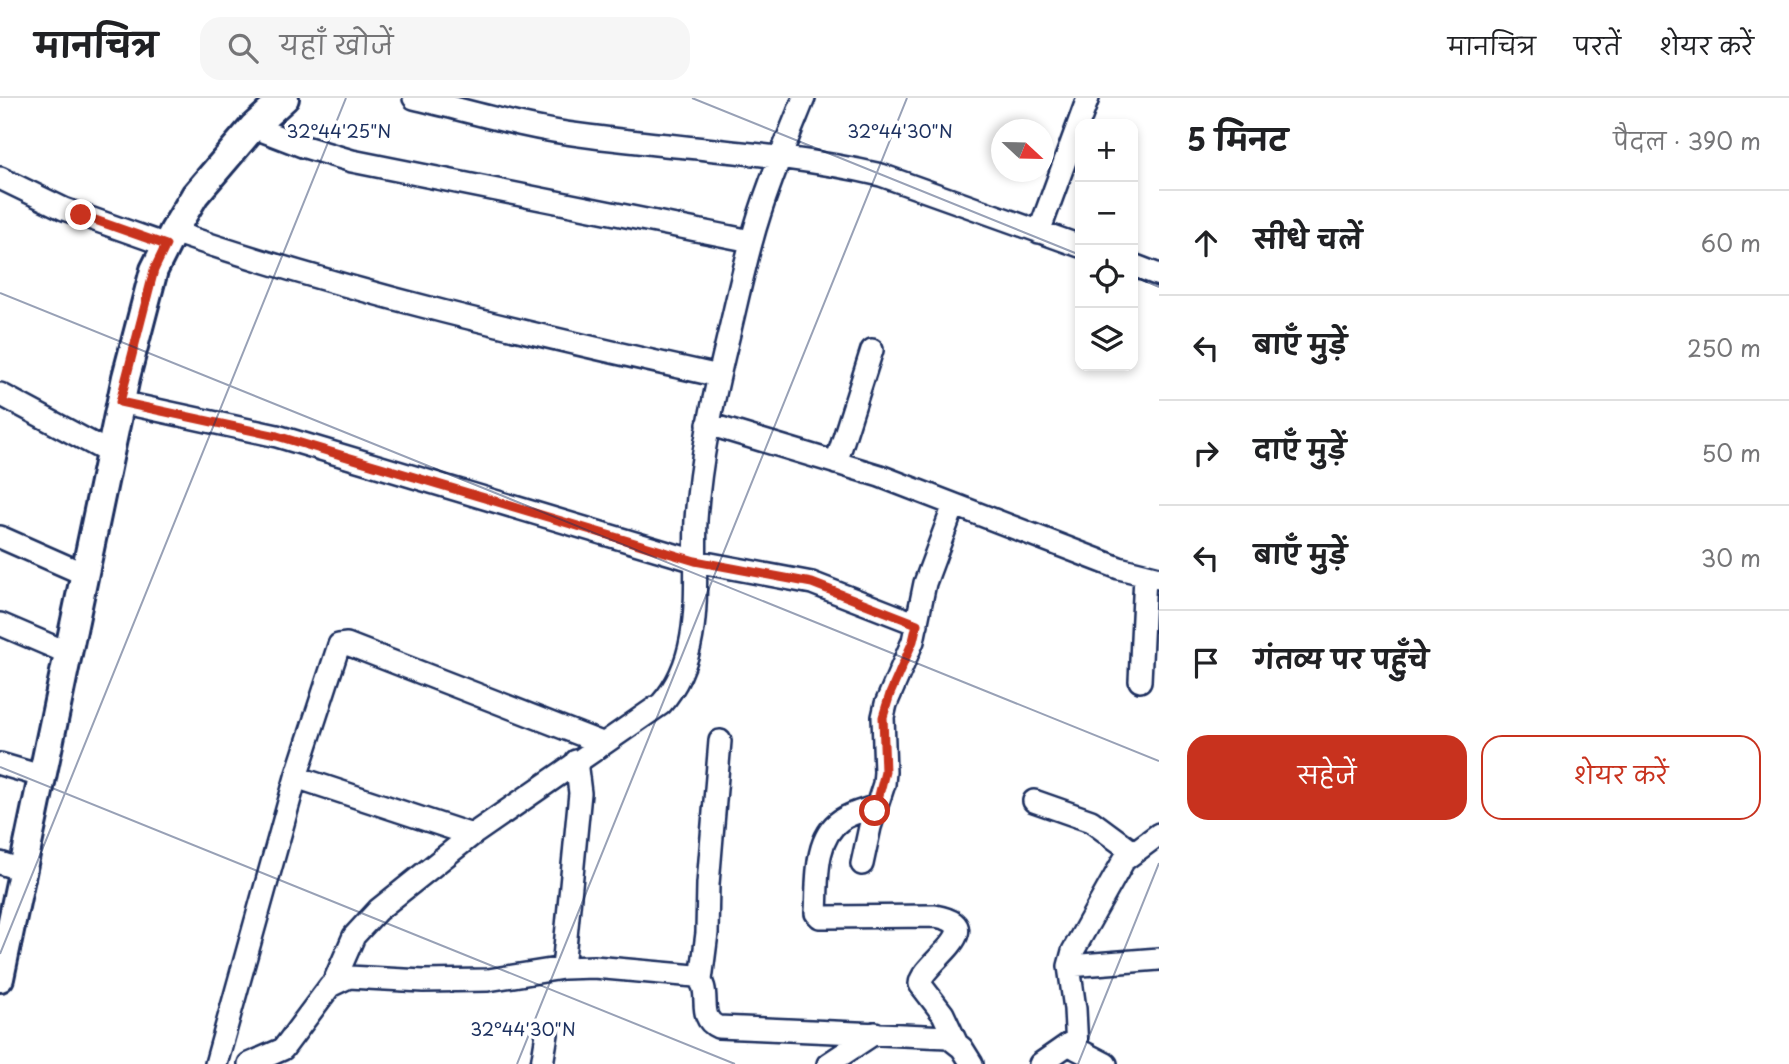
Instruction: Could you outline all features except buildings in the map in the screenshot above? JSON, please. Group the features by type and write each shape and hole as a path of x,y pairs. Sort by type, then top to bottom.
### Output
{"street":[{"path":"0,978 9,866 22,771 59,649 100,447 120,402 154,270 159,239 253,127 285,98"},
{"path":"414,98 577,135 781,158 881,175 1075,245"},
{"path":"249,1064 283,1049 333,985 349,946 362,925 377,909 472,835 661,704 674,690 683,670 695,617 697,508 708,424 751,241 804,98"},
{"path":"1039,232 1088,98"},
{"path":"253,127 305,147 364,164 751,241"},
{"path":"0,178 64,209 159,239 263,263 387,298 719,376"},
{"path":"1138,267 1159,275"},
{"path":"836,463 872,350"},
{"path":"0,394 100,447"},
{"path":"120,402 277,436 695,561 812,583 917,624"},
{"path":"708,424 880,476 1119,568 1152,576 1140,681"},
{"path":"862,864 885,772 883,717 913,641 925,583 954,505"},
{"path":"0,537 74,570"},
{"path":"0,624 59,649"},
{"path":"216,1064 296,777 337,649 343,643 602,743"},
{"path":"720,741 707,933 701,979 705,1018 718,1027 936,1036 948,1037 956,1042"},
{"path":"563,968 580,793 576,761"},
{"path":"296,777 472,835"},
{"path":"1034,801 1091,821 1133,852"},
{"path":"877,806 839,821 826,837 821,856 816,913 820,917 935,916 955,925 958,932 954,942 925,971 920,984 943,1014 956,1042 972,1064"},
{"path":"1106,1064 1077,1049 1069,965 1073,951 1120,866 1133,852 1159,834"},
{"path":"1069,965 1159,959"},
{"path":"333,985 340,980 357,977 423,981 488,979 563,968 621,968 684,974 701,979"},
{"path":"828,1064 875,1033"},
{"path":"542,1064 547,1034"},
{"path":"1040,1064 1076,1039"}],"route":[{"path":"81,215 166,245 154,270 120,402 277,436 695,561 812,583 917,624 909,653 890,694 883,717 884,784 875,811"}]}
